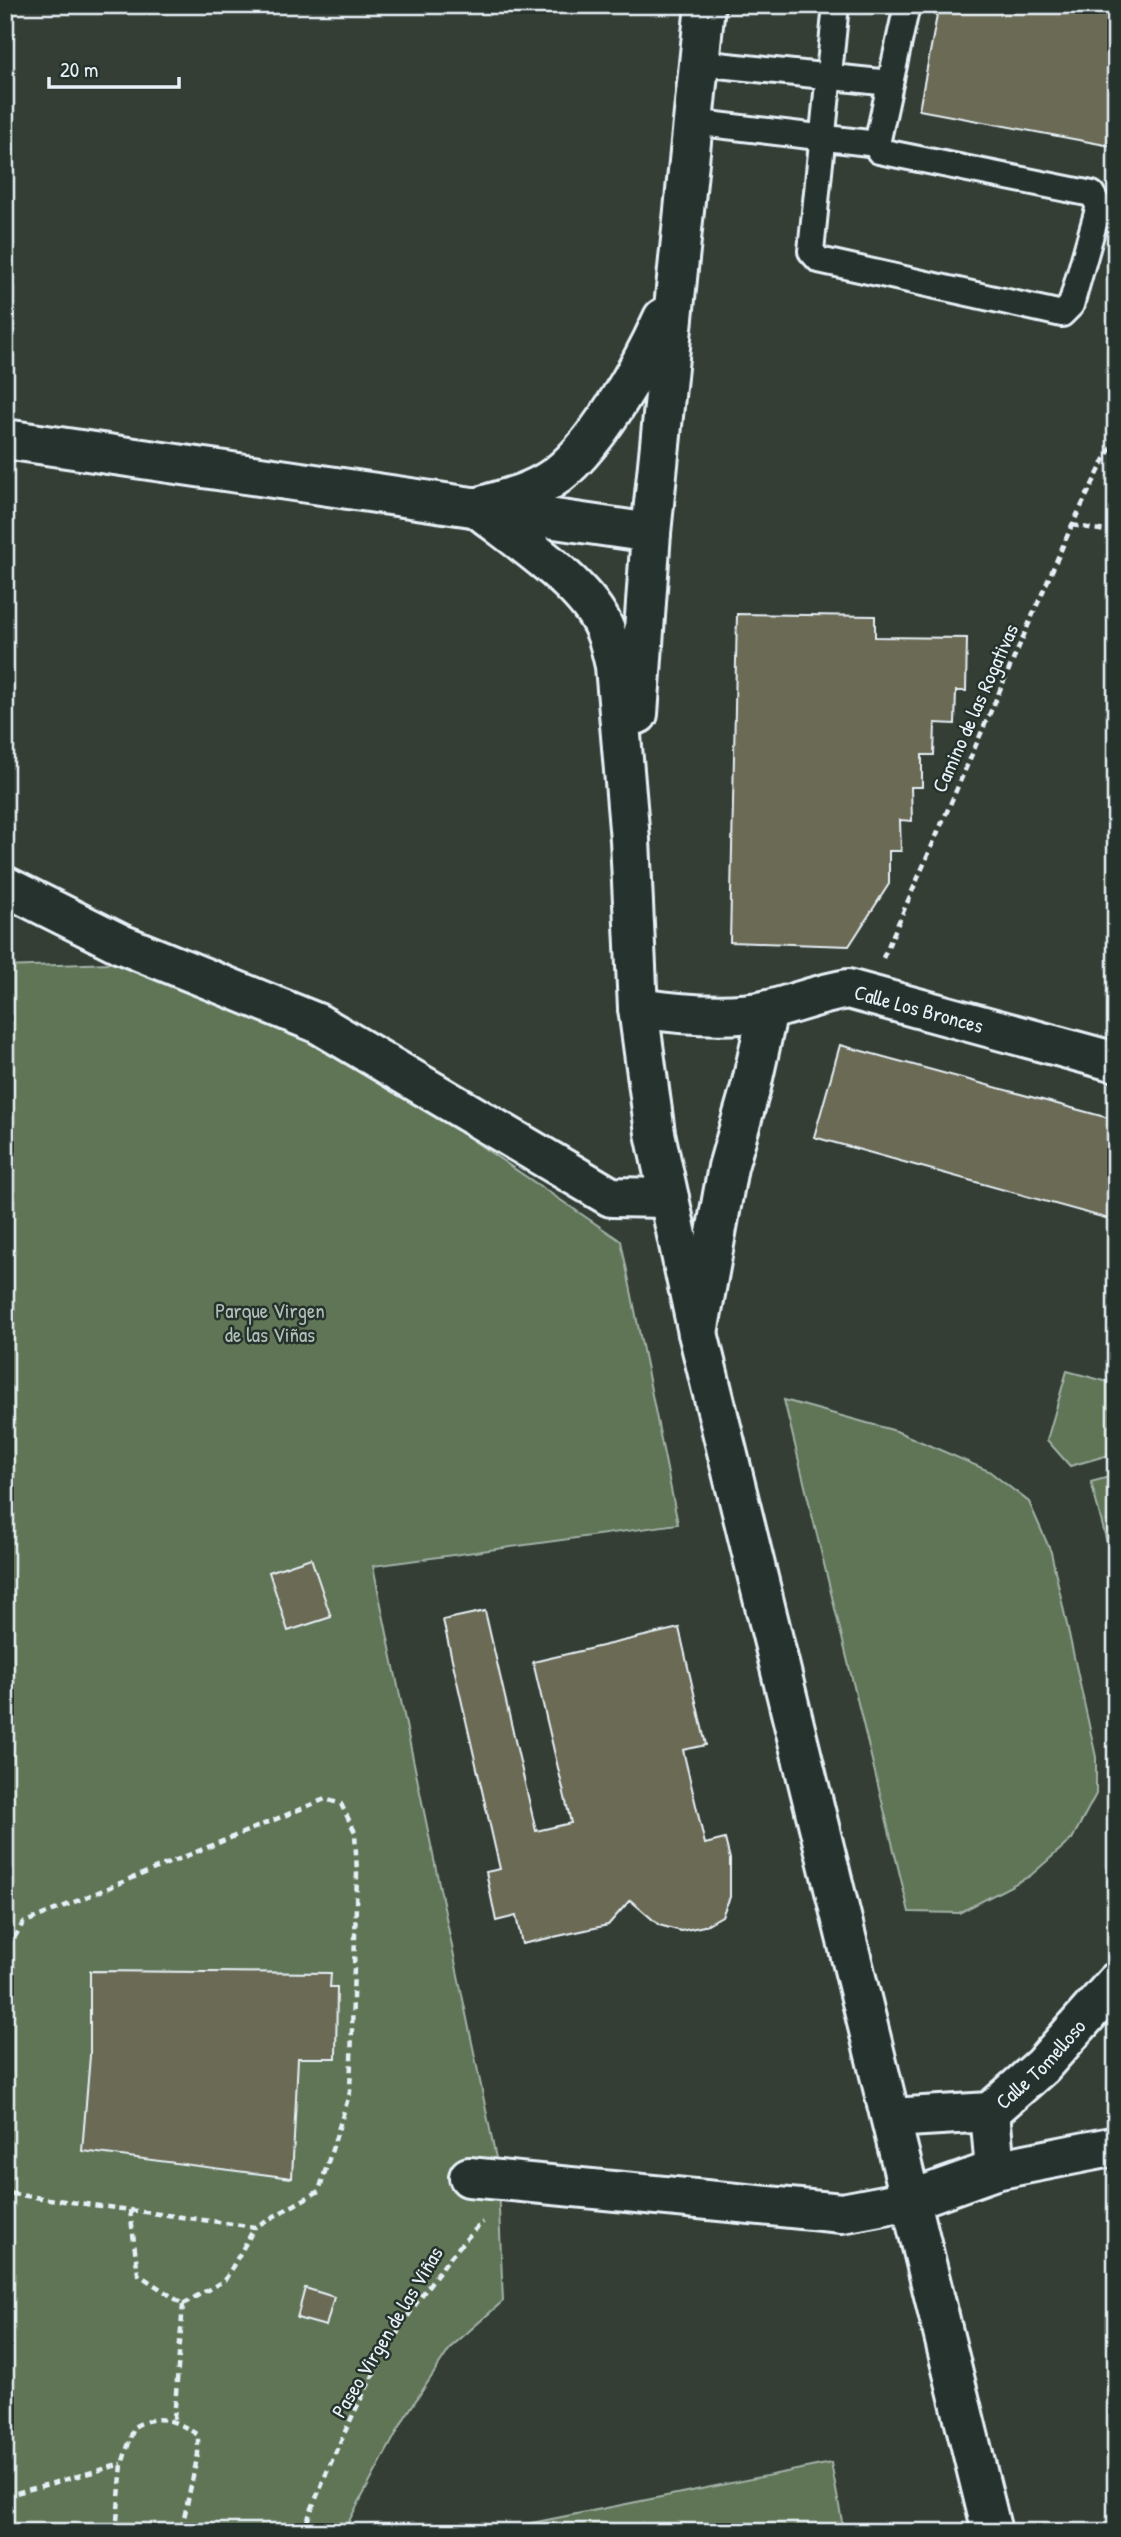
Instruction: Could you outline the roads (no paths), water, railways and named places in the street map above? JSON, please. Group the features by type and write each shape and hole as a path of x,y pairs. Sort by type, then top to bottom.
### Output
{"street":[{"path":"629,840 651,533 705,5"},
{"path":"476,507 530,492 565,468 613,410 648,352 676,291"},
{"path":"5,439 651,533"},
{"path":"476,507 560,574 596,614 610,642 615,666 629,840 638,1008 656,1133 669,1198 698,1334 992,2532"},
{"path":"5,886 121,944 317,1023 611,1197 669,1198"},
{"name":"Calle Los Bronces","path":"638,1008 692,1016 768,1010 814,994 848,989 1116,1062"},
{"path":"698,1334 728,1167 751,1087 768,1010"},
{"name":"Calle Tomelloso","path":"891,2118 990,2112 1042,2066 1116,1982"},
{"name":"Calle Tomelloso","path":"990,2112 995,2170"},
{"path":"469,2177 842,2213 911,2200 995,2170 1116,2146"}],"lane":[{"path":"836,5 811,251 819,260 1058,315 1066,312 1071,304 1099,206 1092,194 882,154 877,144 907,5"},
{"path":"699,63 890,83"},
{"path":"692,122 877,144"}],"park label":[{"name":"Parque Virgen de las Viñas","path":"270,1322"}]}
